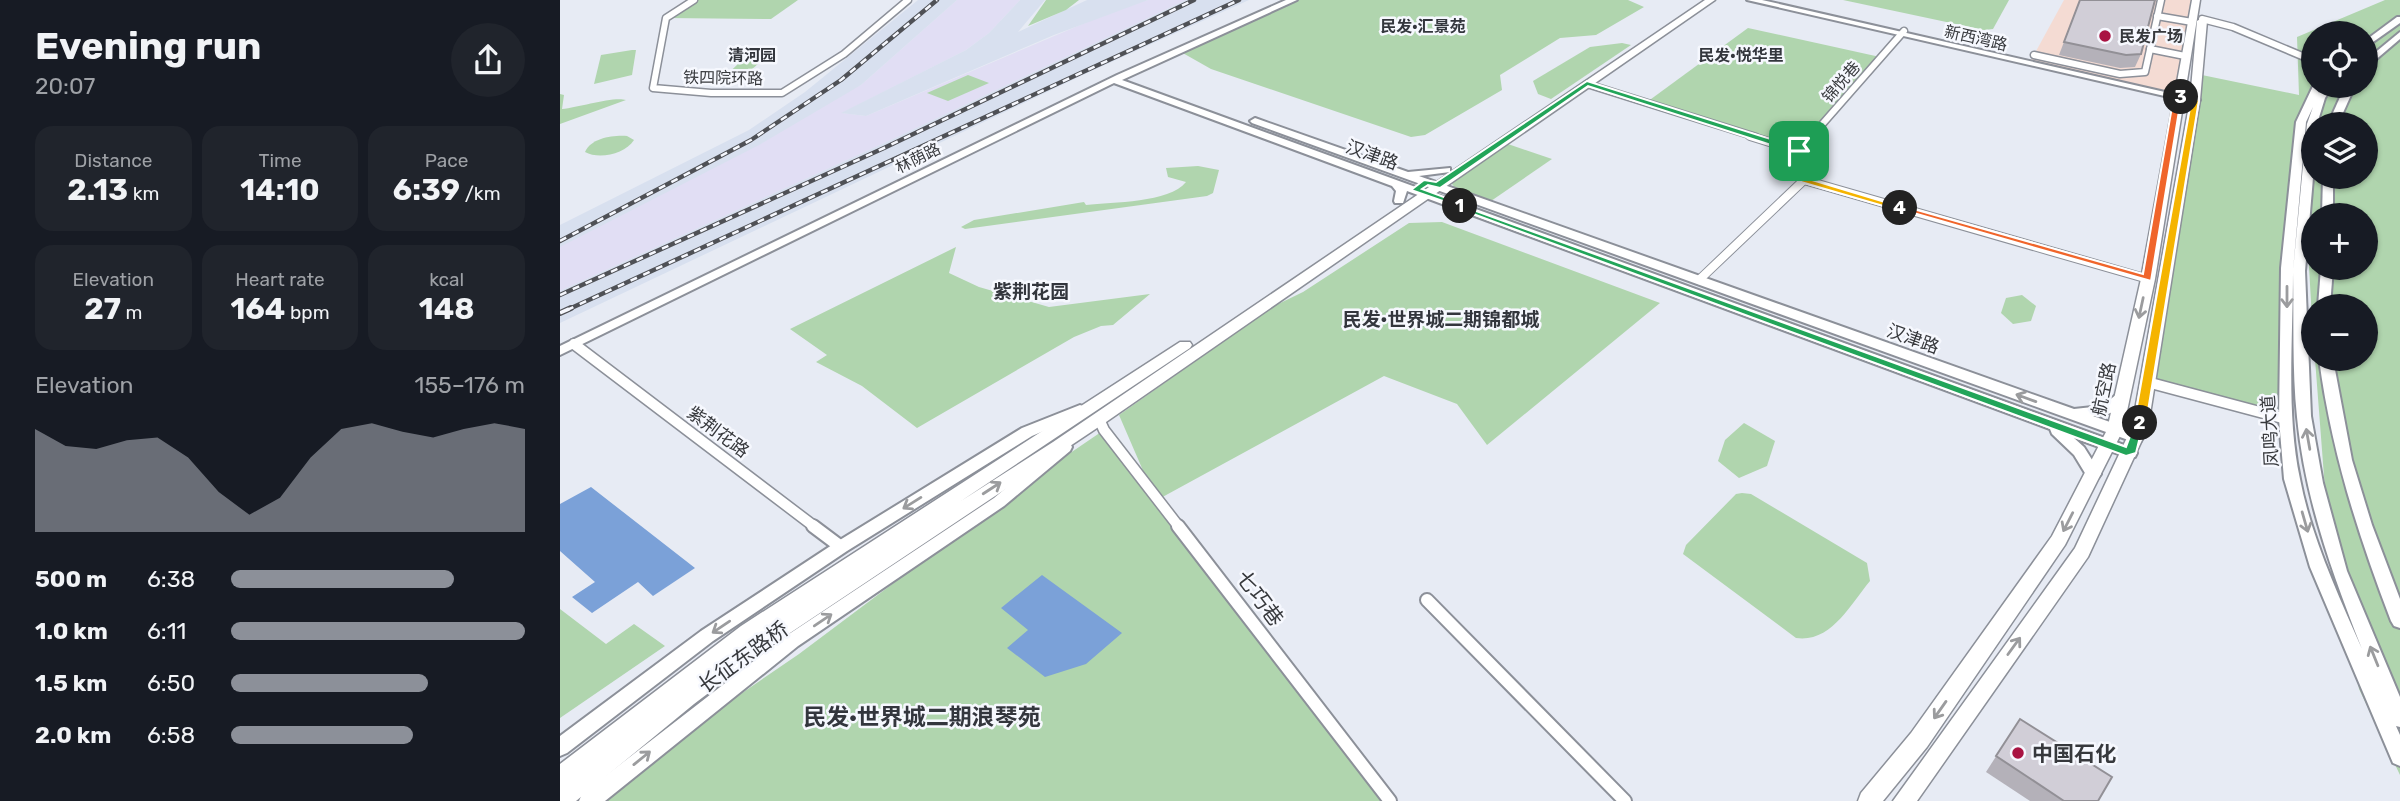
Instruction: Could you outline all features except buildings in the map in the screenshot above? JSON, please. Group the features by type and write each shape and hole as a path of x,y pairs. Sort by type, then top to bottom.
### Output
{"main road":[{"path":"928,520 1100,410 1697,0"},
{"path":"1448,173 1711,0"},
{"name":"航空路","path":"1904,801 2082,552 2133,445 2147,382 2195,98 2196,0"},
{"name":"航空路","path":"1870,801 1919,740 2059,540 2111,437 2147,279 2185,56 2206,0"},
{"name":"长征东路桥","path":"560,777 748,632 928,520"},
{"name":"长征东路桥","path":"560,800 641,732 928,520"}],"street":[{"name":"铁四院环路","path":"694,0 666,18 653,88 711,93 782,93 844,54 908,0"},
{"name":"林荫路","path":"560,351 1120,77 1293,0"},
{"name":"新西湾路","path":"1751,0 2195,98"},
{"name":"新西湾路","path":"1768,0 1902,33"},
{"path":"2034,55 2120,74 2145,72 2161,0"},
{"path":"2378,25 2400,9"},
{"path":"2157,16 2233,27 2301,56"},
{"path":"2378,35 2400,19"},
{"name":"锦悦巷","path":"1799,151 1902,33"},
{"path":"2378,54 2400,35"},
{"path":"2150,49 2185,56"},
{"name":"汉津路","path":"1120,77 1398,177 2045,421 2133,445"},
{"path":"1587,83 1814,156 1804,180 1699,280"},
{"name":"凤鸣大道","path":"2312,98 2301,122 2287,268 2286,419 2292,479 2318,567 2400,757"},
{"name":"凤鸣大道","path":"2319,98 2312,124 2300,271 2304,416 2315,483 2339,571 2400,719"},
{"path":"1448,173 1451,197 1403,204 1398,177 1448,173"},
{"path":"1804,180 2147,279"},
{"name":"汉津路","path":"1451,197 1699,280 2056,409 2111,437"},
{"name":"紫荆花路","path":"575,344 841,547"},
{"path":"2328,371 2362,527 2400,621"},
{"path":"2147,382 2286,419"},
{"path":"2056,409 2088,414 2106,411 2122,397"},
{"path":"560,747 707,636 841,547 1027,432 1100,410"},
{"path":"589,801 792,641 999,502 1100,410"},
{"name":"七巧巷","path":"1100,410 1104,430 1390,801"},
{"path":"2045,421 2066,437 2093,474"},
{"path":"1427,600 1625,801"}],"shaded area":[{"path":"918,0 957,0 861,85 759,145 560,247 560,225 749,130 805,92"},
{"path":"957,0 1020,0 989,33 966,50 842,113 866,116 1125,6 1148,0 1186,0 891,140 560,291 560,236 861,85"},
{"path":"1020,0 1045,0 1018,32 1087,0 1148,0 1054,35 866,116 841,113 966,50 989,33"},
{"path":"1186,0 1249,0 1087,73 560,323 560,291 891,140"},
{"path":"2064,0 2196,0 2177,96 2029,64"}],"green space":[{"path":"694,0 798,0 771,19 666,18"},
{"path":"1046,0 1079,0 1066,10 1028,26"},
{"path":"1297,0 1628,0 1644,7 1596,35 1560,38 1500,75 1502,90 1425,135 1411,137 1211,69 1181,52"},
{"path":"1843,0 2009,0 1993,29 1984,30"},
{"path":"2385,0 2400,0 2400,775 2359,689 2325,489 2316,371 2378,371 2378,294 2311,294 2310,280 2378,280 2378,203 2305,203 2304,189 2378,189 2378,112 2301,112 2287,268 2286,419 2147,382 2197,74 2299,95 2297,37 2301,35 2301,98 2378,98 2378,21 2335,21"},
{"path":"1748,28 1880,57 1798,149 1647,102"},
{"path":"1622,43 1631,45 1551,99 1538,94 1533,81 1590,47"},
{"path":"636,50 632,75 594,84 601,55"},
{"path":"772,50 743,76 720,81 738,64 736,51"},
{"path":"968,75 989,83 948,101 927,93"},
{"path":"560,94 564,95 562,109 626,100 560,124"},
{"path":"627,136 634,140 618,152 597,155 585,152 597,141"},
{"path":"1505,143 1552,159 1491,201 1456,189 1452,184 1454,177"},
{"path":"1198,166 1219,170 1213,193 1207,196 965,229 961,227 974,220 1084,202 1086,205 1154,198 1178,189 1186,182 1168,177 1166,168"},
{"path":"1442,222 1660,303 1487,445 1457,404 1384,376 1157,500 1390,801 600,801 691,728 799,654 1035,477 1104,430 1154,496 1119,415 1272,307 1303,292 1409,223"},
{"path":"956,247 949,273 979,287 1049,307 1150,294 1113,325 1101,326 1074,337 917,428 862,386 816,362 827,355 790,329"},
{"path":"2022,295 2036,306 2031,321 2013,324 2001,313 2006,298"},
{"path":"1744,423 1775,441 1767,466 1739,478 1718,461 1725,440"},
{"path":"1736,494 1751,494 1867,563 1870,581 1839,620 1820,635 1796,638 1683,554 1686,545"},
{"path":"560,609 606,644 634,624 665,646 560,718"}],"water":[{"path":"591,487 695,568 653,596 638,582 592,613 572,597 595,582 560,551 560,504"},
{"path":"1042,575 1122,633 1086,664 1045,677 1007,648 1028,630 1001,608"}],"railway":[{"path":"560,241 751,140 841,80 937,0"},
{"path":"560,295 884,148 1194,0"},
{"path":"567,310 1239,0"},
{"path":"560,313 571,308"}],"place":[{"name":"民发广场","path":"2105,36"},
{"name":"中国石化","path":"2018,753"}],"district":[{"name":"民发·汇景苑","path":"1423,26"},
{"name":"清河园","path":"752,55"},
{"name":"民发·悦华里","path":"1741,55"},
{"name":"紫荆花园","path":"1031,291"},
{"name":"民发·世界城二期锦都城","path":"1441,319"},
{"name":"民发·世界城二期浪琴苑","path":"922,717"}],"route":[{"path":"1587,83 1799,151 1814,156 1804,180 2147,279 2177,96 2195,100 2140,427 2130,453 1416,190 1427,182 1437,186 1587,83"}]}
